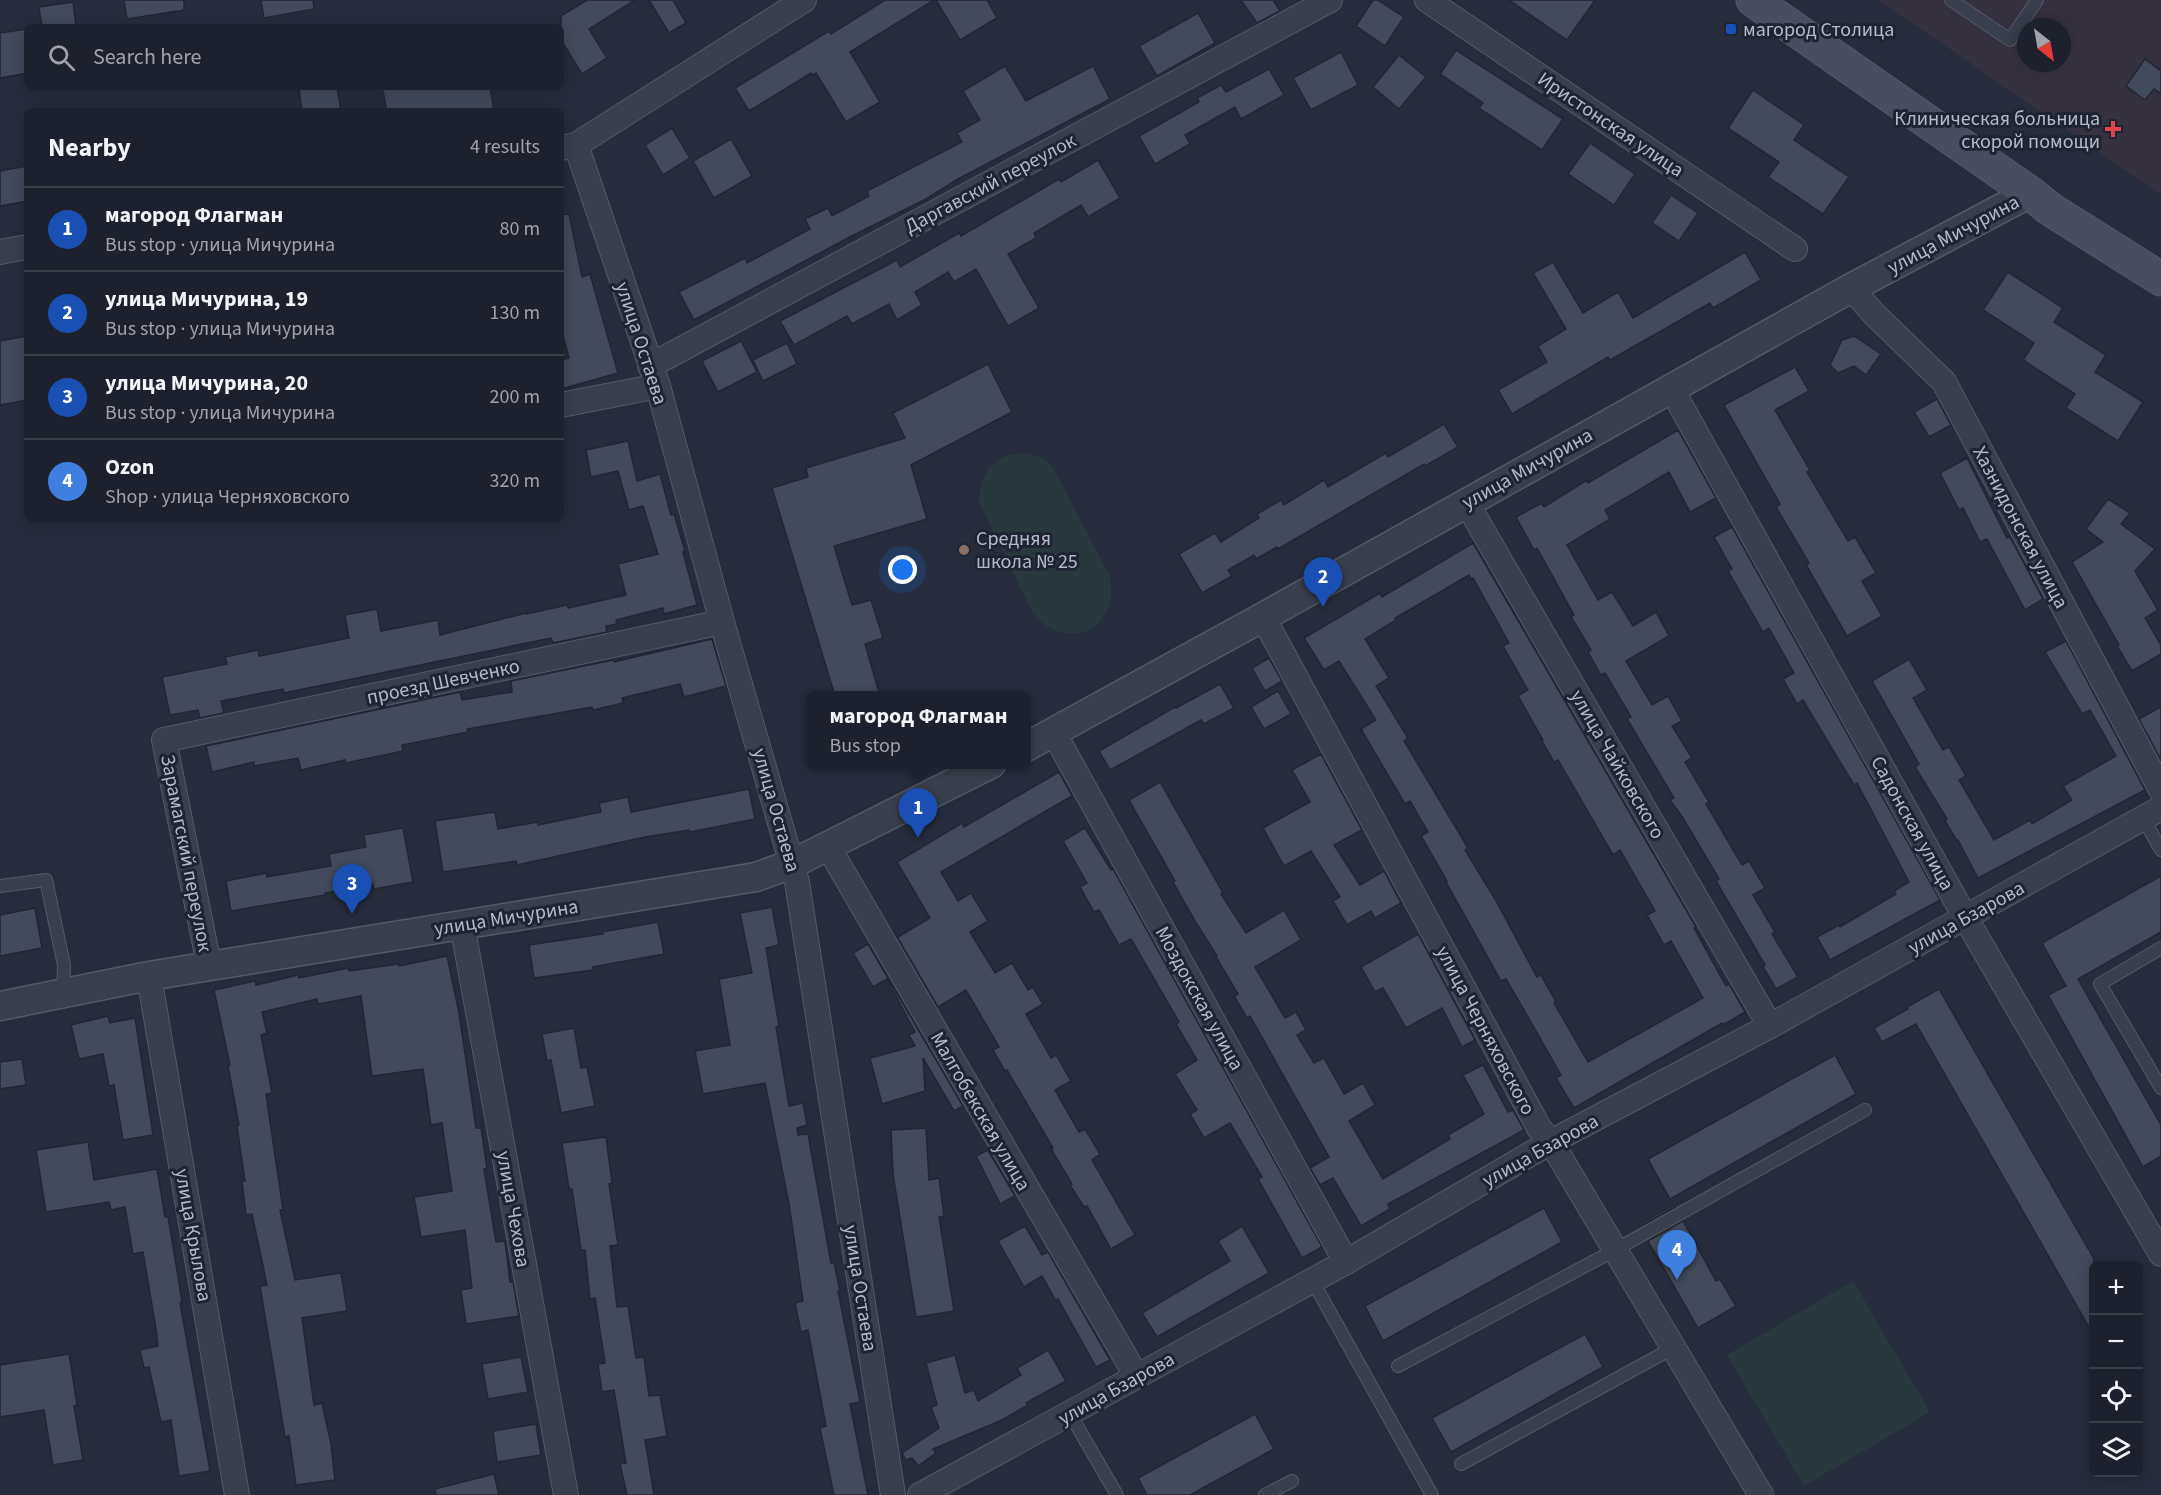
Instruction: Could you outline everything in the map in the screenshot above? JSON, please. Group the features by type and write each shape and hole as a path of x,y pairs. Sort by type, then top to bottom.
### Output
{"main road":[{"path":"1753,0 2050,209 2161,279"}],"street":[{"path":"568,146 804,0"},
{"name":"Даргавский переулок","path":"564,404 654,376 1330,0"},
{"name":"Иристонская улица","path":"1427,0 1795,249"},
{"name":"улица Остаева","path":"568,146 654,376 792,864 801,906 893,1495"},
{"name":"улица Мичурина","path":"1031,744 1851,288 2030,193"},
{"path":"0,252 24,248"},
{"name":"Хазнидонская улица","path":"1851,288 1874,314 1944,382 2161,790"},
{"name":"Садонская улица","path":"1671,388 1965,918 2161,1254"},
{"name":"улица Чайковского","path":"1466,502 1770,1026"},
{"name":"улица Черняховского","path":"1263,617 1539,1128 1551,1142 1761,1495"},
{"name":"проезд Шевченко","path":"164,740 722,622"},
{"name":"Моздокская улица","path":"1054,733 1346,1262"},
{"name":"Зарамагский переулок","path":"164,740 209,965"},
{"name":"улица Мичурина","path":"0,1006 209,965 756,877 792,864 983,769"},
{"name":"улица Бзарова","path":"920,1495 1346,1262 1551,1142 1770,1026 2152,813"},
{"name":"Малгобекская улица","path":"825,846 833,855 1137,1377"},
{"name":"улица Чехова","path":"462,924 566,1495"},
{"name":"улица Крылова","path":"149,976 237,1495"}],"lane":[{"path":"1951,0 2010,40 2037,0"},
{"path":"2152,813 2161,850"},
{"path":"0,885 46,880 64,965 63,994"},
{"path":"2161,948 2100,984 2161,1088"},
{"path":"1398,1366 1615,1250 1865,1110"},
{"path":"1312,1280 1432,1495"},
{"path":"1461,1464 1673,1348"},
{"path":"1070,1414 1117,1495"},
{"path":"1265,1495 1292,1481"}],"shaded area":[{"name":"Клиническая больница скорой помощи","path":"1879,0 2161,0 2161,195"},
{"path":"1026,453 1041,457 1053,467 1110,577 1111,595 1107,611 1099,623 1088,630 1075,634 1061,633 1047,626 1033,614 979,502 982,481 991,466 1005,457"},
{"path":"1853,1281 1930,1412 1804,1486 1727,1355"}],"building":[{"path":"124,0 184,0 184,10 127,19"},
{"path":"261,0 313,0 314,9 264,18"},
{"path":"587,0 635,0 589,29 607,58 582,74 564,45 564,24 561,24 561,16"},
{"path":"649,0 673,0 686,23 669,33"},
{"path":"885,0 934,0 850,52 880,102 846,122 816,73 812,75 811,73 749,111 735,88 829,31 831,34"},
{"path":"936,0 987,0 997,18 960,40"},
{"path":"1241,0 1273,0 1280,11 1257,23"},
{"path":"1373,0 1378,0 1404,17 1385,46 1356,26"},
{"path":"1509,0 1595,0 1567,40"},
{"path":"73,2 76,24 42,24 39,7"},
{"path":"1198,13 1215,43 1157,76 1139,46"},
{"path":"24,29 24,74 0,78 0,33"},
{"path":"1456,50 1563,119 1542,150 1479,108 1483,103 1440,74"},
{"path":"1341,52 1358,85 1311,110 1293,78"},
{"path":"1399,55 1426,77 1399,109 1373,87"},
{"path":"2145,59 2161,71 2161,94 2154,89 2145,100 2126,86"},
{"path":"1005,66 1026,101 1093,66 1110,99 958,179 926,199 694,320 679,292 745,258 747,263 810,229 805,219 828,208 832,216 869,196 867,191 962,142 957,133 980,120 963,91"},
{"path":"1269,69 1284,95 1241,119 1235,107 1185,135 1190,144 1155,164 1139,136 1199,102 1197,98 1221,85 1226,92"},
{"path":"299,90 338,90 340,108 302,108"},
{"path":"383,90 490,90 494,108 386,108"},
{"path":"1753,90 1804,125 1794,140 1849,177 1823,214 1768,177 1779,162 1728,128"},
{"path":"672,128 690,158 663,175 645,145"},
{"path":"731,139 752,176 714,198 693,161"},
{"path":"1590,143 1635,174 1614,205 1568,174"},
{"path":"1098,160 1120,198 1088,217 1081,205 1034,233 1036,238 1008,254 1039,308 1008,326 976,269 954,282 948,272 915,292 922,305 897,320 889,304 852,324 847,316 794,345 780,321 897,260 900,267 959,233 961,236 1059,179 1061,182"},
{"path":"24,167 24,202 0,206 0,171"},
{"path":"1671,195 1698,213 1679,241 1652,223"},
{"path":"569,214 582,277 590,274 618,373 564,388 564,359 569,358 564,339 564,215"},
{"path":"1745,252 1761,280 1713,308 1710,303 1610,360 1608,357 1512,414 1498,390 1547,362 1538,346 1566,329 1533,273 1553,262 1583,313 1618,292 1633,318"},
{"path":"2008,272 2063,308 2054,322 2106,355 2095,372 2143,402 2118,441 2066,408 2075,394 2023,360 2034,343 1983,310"},
{"path":"1854,336 1881,354 1866,375 1854,366 1838,373 1830,365 1842,340"},
{"path":"24,337 24,401 0,405 0,341"},
{"path":"741,341 757,372 718,392 702,361"},
{"path":"787,343 797,364 763,381 753,360"},
{"path":"988,364 1012,412 911,465 927,519 834,546 852,605 871,600 883,638 865,644 879,691 833,691 772,488 808,477 806,468 905,438 893,413"},
{"path":"1795,367 1809,391 1775,410 1810,470 1807,472 1848,541 1855,537 1876,573 1862,581 1882,616 1847,636 1806,565 1809,563 1776,507 1780,504 1724,405"},
{"path":"1937,399 1951,425 1929,437 1914,412"},
{"path":"1444,424 1458,447 1425,466 1424,464 1278,549 1277,547 1256,559 1254,555 1228,570 1232,576 1202,593 1179,554 1215,533 1221,542 1259,518 1257,514 1281,500 1284,505 1324,480 1328,487 1386,453 1388,457"},
{"path":"1678,430 1716,498 1690,512 1669,472 1605,510 1610,519 1567,545 1598,600 1612,592 1633,626 1656,612 1669,636 1626,661 1652,705 1668,696 1682,721 1672,726 1692,758 1685,762 1709,802 1706,804 1742,865 1749,861 1765,888 1753,895 1775,932 1772,934 1798,977 1776,989 1763,967 1765,965 1716,881 1719,879 1670,800 1674,798 1627,719 1631,717 1605,673 1601,675 1588,652 1591,650 1571,617 1574,615 1537,548 1534,550 1516,517 1542,503 1544,507 1587,480 1588,483"},
{"path":"628,441 637,481 660,474 671,515 674,514 685,551 683,552 697,605 664,614 663,608 616,620 617,624 606,626 607,632 553,643 551,638 284,693 283,689 221,701 224,713 200,718 198,710 170,715 162,677 227,664 225,657 258,650 259,656 349,638 345,615 377,609 381,631 438,620 440,635 526,613 567,605 568,608 626,595 618,564 658,554 643,506 629,510 618,471 591,477 586,450"},
{"path":"1967,458 2007,538 2010,537 2043,599 2025,610 1987,539 1980,542 1963,508 1959,510 1940,473"},
{"path":"2108,499 2130,513 2121,524 2155,549 2135,571 2158,610 2145,618 2161,645 2161,654 2132,671 2072,562 2103,542 2086,529"},
{"path":"1732,527 1940,900 1830,960 1817,937 1839,925 1840,927 1896,894 1894,891 1909,882 1857,783 1854,785 1803,700 1797,704 1783,679 1794,673 1769,628 1763,632 1728,571 1732,569 1714,537"},
{"path":"1473,543 1696,927 1694,928 1726,986 1729,984 1745,1012 1574,1108 1556,1078 1561,1075 1506,979 1501,981 1421,836 1428,832 1410,801 1405,804 1361,729 1376,720 1339,661 1324,670 1304,638 1380,593 1382,597","holes":["1469,575 1471,579 1473,578 1509,643 1503,646 1528,690 1518,696 1542,741 1554,762 1558,760 1613,855 1620,850 1655,911 1647,915 1664,945 1671,941 1703,998 1588,1062 1554,1003 1556,1002 1541,975 1537,977 1495,899 1465,850 1468,848 1404,741 1408,738 1376,686 1389,678 1365,639 1396,620 1395,618"]},
{"path":"712,639 726,686 684,697 680,684 622,698 623,703 593,710 592,707 467,729 468,732 402,745 403,751 346,763 345,760 301,770 298,758 254,766 254,762 212,772 206,746 460,692 462,700 512,692 511,681 613,660 614,662"},
{"path":"2066,641 2145,790 1978,878 1945,821 1947,819 1915,767 1919,764 1872,681 1909,659 1927,690 1913,698 1943,750 1949,747 1966,776 1959,780 1994,840 2030,820 2032,824 2072,800 2063,786 2116,756 2090,710 2082,714 2045,652"},
{"path":"1269,658 1282,681 1265,691 1252,668"},
{"path":"1220,684 1234,708 1204,724 1201,720 1110,770 1099,751"},
{"path":"1278,691 1291,714 1264,729 1251,707"},
{"path":"2161,707 2161,760 2139,719"},
{"path":"1321,754 1362,830 1334,845 1360,885 1384,871 1401,903 1375,918 1371,911 1347,925 1333,901 1340,897 1311,851 1284,866 1263,828 1310,802 1292,770"},
{"path":"1059,772 1072,796 941,872 958,901 971,893 988,921 970,932 995,973 1012,963 1028,990 1033,987 1043,1004 1026,1014 1051,1058 1056,1055 1071,1081 1055,1090 1079,1132 1085,1129 1100,1154 1092,1160 1135,1235 1111,1249 1087,1206 1084,1207 1070,1185 1072,1184 1051,1149 1053,1148 993,1050 999,1047 966,990 938,1007 893,930 898,937 930,918 897,862 962,823 964,827"},
{"path":"1160,782 1223,893 1221,894 1246,933 1284,910 1301,940 1255,967 1285,1018 1296,1012 1306,1030 1297,1035 1314,1063 1324,1058 1344,1094 1363,1083 1375,1105 1349,1121 1383,1179 1450,1139 1448,1135 1484,1114 1463,1075 1483,1065 1508,1112 1513,1110 1524,1130 1388,1204 1390,1209 1361,1226 1333,1178 1320,1185 1310,1168 1329,1157 1250,1016 1247,1018 1234,996 1238,994 1173,882 1175,881 1129,800"},
{"path":"749,789 755,819 690,832 689,830 645,837 517,865 516,861 443,872 435,821 495,812 498,829 538,822 538,825 601,812 599,803 628,797 631,812"},
{"path":"403,828 413,882 374,889 373,884 325,893 325,895 231,911 226,881 266,873 267,877 331,866 329,854 366,847 364,835"},
{"path":"1085,828 1111,870 1113,869 1322,1247 1302,1258 1258,1179 1262,1177 1230,1123 1204,1138 1190,1114 1197,1110 1175,1074 1197,1060 1176,1024 1179,1022 1131,939 1119,945 1099,910 1094,912 1080,887 1087,883 1063,841"},
{"path":"2161,876 2161,932 2078,979 2161,1125 2161,1156 2143,1167 2048,995 2066,986 2042,943"},
{"path":"772,907 779,945 766,948 779,1026 776,1027 789,1106 803,1103 807,1125 797,1128 798,1135 808,1134 831,1263 834,1262 840,1291 838,1291 860,1402 850,1404 868,1495 834,1495 820,1428 826,1426 808,1330 801,1332 795,1303 803,1301 789,1204 765,1083 703,1094 695,1051 730,1045 719,979 752,973 740,913"},
{"path":"35,908 42,948 0,956 0,915"},
{"path":"658,922 664,954 593,967 593,970 534,978 529,945 603,934 602,932"},
{"path":"1418,934 1475,1040 1462,1047 1442,1008 1406,1028 1383,988 1375,992 1361,967"},
{"path":"868,944 963,1106 954,1111 923,1058 925,1091 882,1104 870,1058 915,1046 909,1035 915,1032 887,979 873,987 853,953"},
{"path":"447,956 459,1013 476,1128 481,1128 487,1168 484,1169 496,1242 505,1241 510,1282 513,1282 519,1316 466,1324 461,1290 472,1288 465,1230 421,1237 414,1197 452,1191 442,1123 431,1125 423,1069 372,1076 361,996 318,1004 317,999 262,1012 267,1033 261,1035 272,1093 266,1094 283,1210 280,1210 295,1280 341,1273 347,1311 302,1318 314,1405 322,1403 331,1444 335,1480 296,1485 289,1436 285,1437 260,1286 267,1285 252,1214 246,1215 242,1181 245,1181 237,1126 239,1125 228,1066 230,1065 214,990 255,981 256,985 298,975 299,978 349,968 349,971 399,964 399,966"},
{"path":"1939,989 2094,1259 2094,1261 2089,1261 2089,1327 1916,1024 1882,1042 1874,1028 1908,1009 1907,1007"},
{"path":"108,1016 110,1023 135,1018 153,1135 123,1140 114,1085 109,1086 103,1054 79,1059 71,1025"},
{"path":"574,1028 581,1068 587,1067 595,1106 561,1113 551,1060 547,1061 542,1034"},
{"path":"1835,1055 1856,1094 1670,1199 1648,1159"},
{"path":"22,1059 26,1085 0,1089 0,1062"},
{"path":"926,1128 929,1180 939,1178 944,1216 939,1217 954,1311 916,1317 893,1174 891,1130"},
{"path":"606,1137 612,1183 609,1184 618,1245 610,1246 617,1307 628,1306 636,1358 644,1357 649,1396 660,1395 667,1436 645,1440 654,1495 627,1495 620,1464 626,1463 614,1390 602,1392 598,1364 605,1363 595,1298 590,1299 585,1250 581,1250 572,1189 569,1189 562,1143"},
{"path":"88,1142 94,1180 157,1169 165,1217 168,1217 182,1302 180,1303 210,1471 179,1476 171,1420 161,1422 149,1367 144,1368 140,1350 158,1346 156,1329 143,1252 133,1254 125,1207 111,1210 109,1202 46,1212 36,1150"},
{"path":"988,1150 1015,1196 1000,1204 976,1156"},
{"path":"1674,1205 1675,1207 1640,1226 1639,1224"},
{"path":"1544,1208 1562,1242 1383,1341 1365,1306"},
{"path":"1683,1221 1716,1281 1720,1279 1736,1306 1698,1328 1648,1241"},
{"path":"1025,1226 1042,1255 1048,1252 1110,1360 1096,1367 1058,1299 1056,1301 1042,1276 1024,1287 998,1241"},
{"path":"1242,1226 1269,1273 1157,1337 1142,1313 1230,1261 1218,1241"},
{"path":"1585,1334 1603,1367 1451,1452 1432,1418"},
{"path":"1048,1350 1066,1381 1026,1403 1028,1405 1002,1420 933,1449 936,1453 918,1466 912,1458 906,1460 902,1453 939,1428 931,1407 937,1405 926,1363 955,1355 965,1393 974,1390 978,1401 1021,1375 1017,1368"},
{"path":"69,1354 77,1405 74,1406 83,1460 53,1465 44,1410 0,1417 0,1365"},
{"path":"521,1357 528,1392 488,1399 482,1364"},
{"path":"1255,1414 1274,1449 1190,1495 1147,1495 1138,1478"},
{"path":"536,1424 541,1455 497,1462 493,1431"},
{"path":"494,1474 499,1495 436,1495 435,1489"}],"place":[{"name":"магород Столица","path":"1731,29"},
{"name":"Клиническая больница скорой помощи","path":"2113,129"},
{"name":"Средняя школа № 25","path":"964,550"},
{"name":"улица Мичурина, 19","path":"1323,607"},
{"name":"магород Флагман","path":"918,838"},
{"name":"улица Мичурина, 20","path":"352,914"},
{"name":"Ozon","path":"1677,1280"}]}
